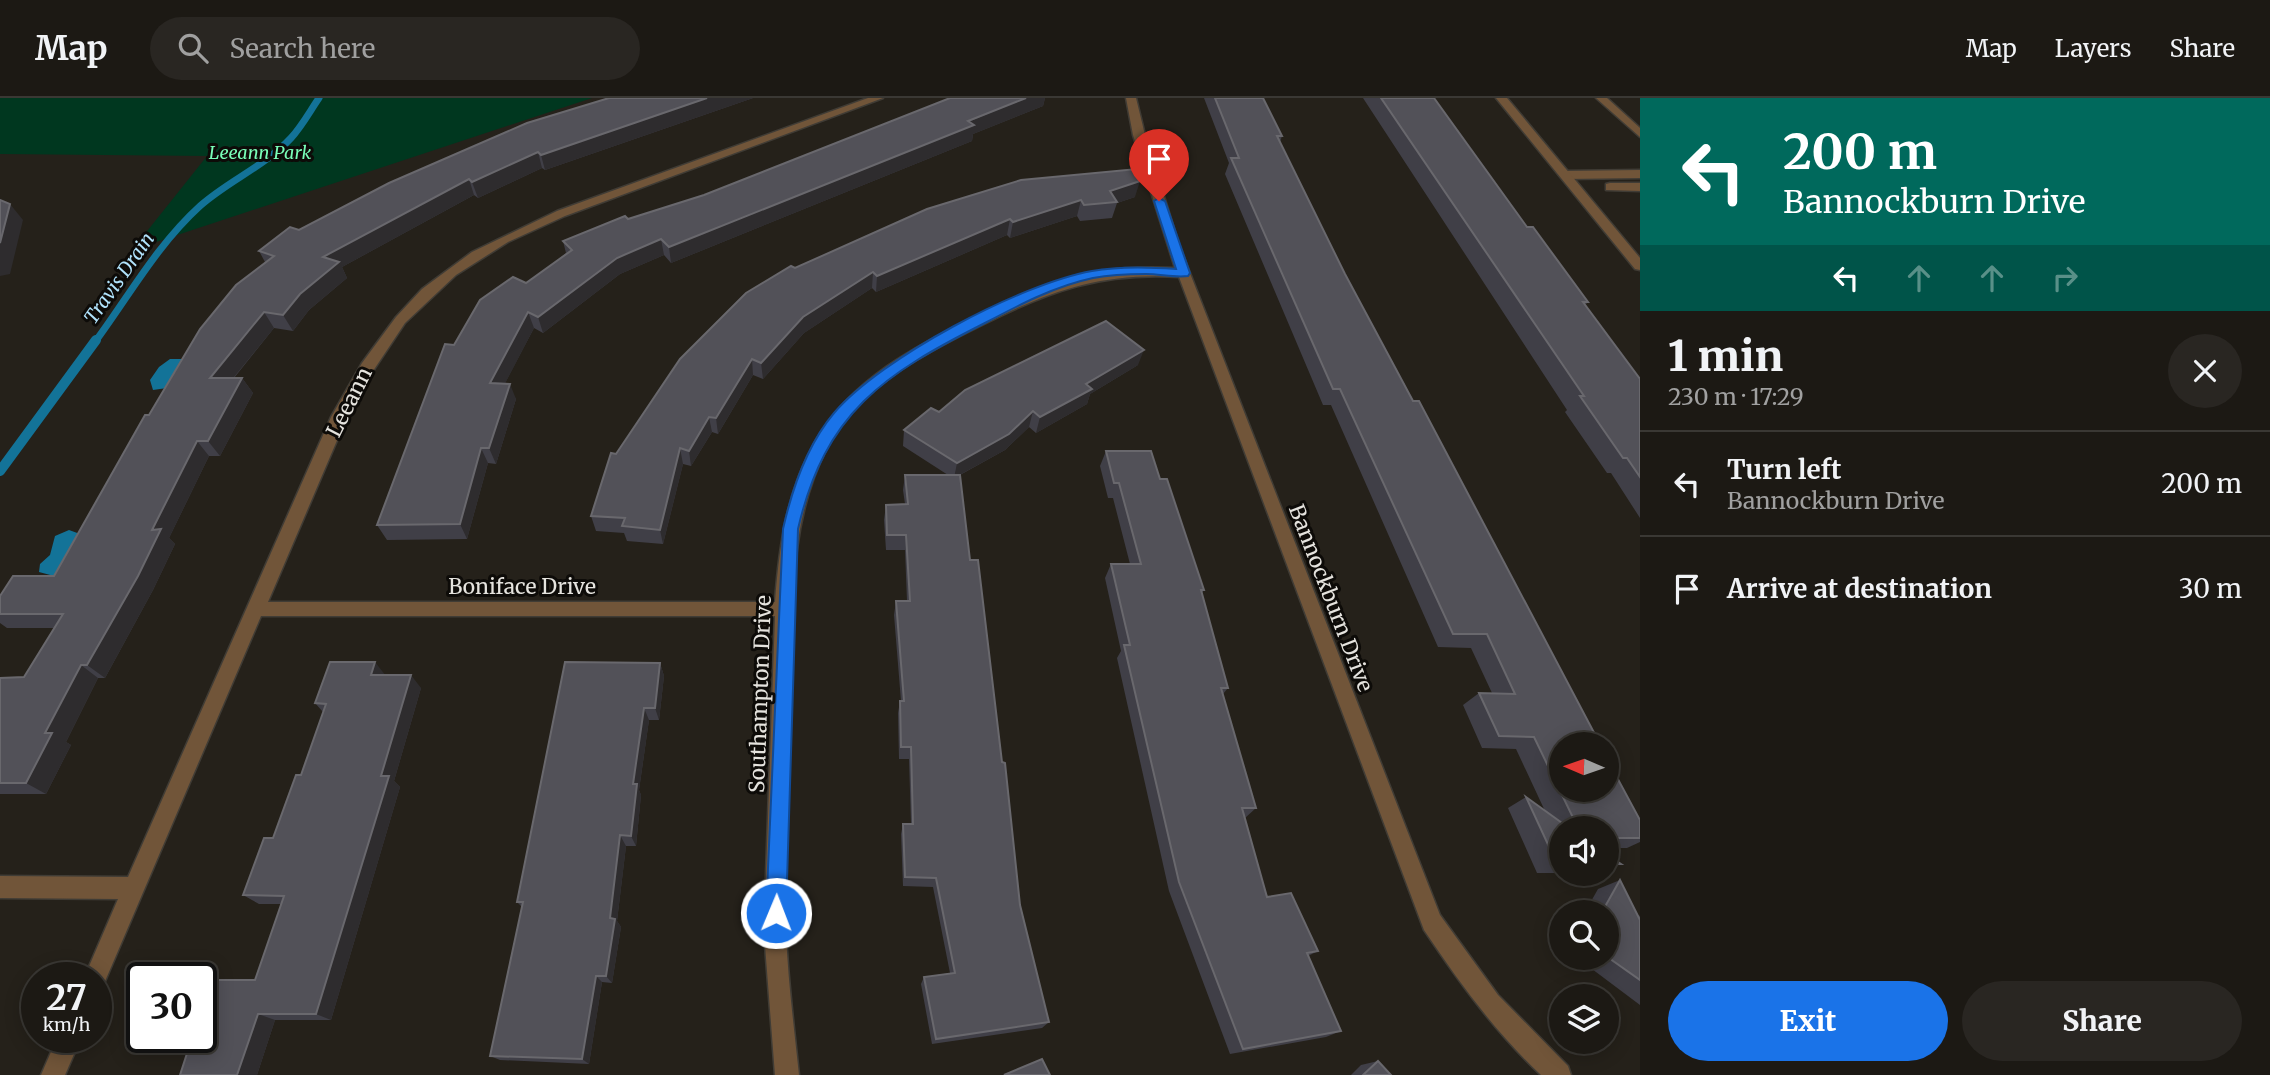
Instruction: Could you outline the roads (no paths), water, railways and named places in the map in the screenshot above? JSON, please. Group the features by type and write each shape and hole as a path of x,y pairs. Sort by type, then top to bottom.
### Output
{"street":[{"name":"Leeann","path":"102,962 340,417 359,379 400,320 429,291 498,242 534,225 878,98"},
{"name":"Bannockburn Drive","path":"1131,98 1139,135 1184,273 1432,922 1478,992 1523,1043 1559,1075"},
{"path":"1501,98 1640,266"},
{"path":"1601,98 1640,134"},
{"path":"1565,175 1640,174"},
{"path":"1575,187 1640,187"},
{"name":"Southampton Drive","path":"787,1075 776,963 785,609 790,529 797,498 821,443 839,416 864,390 925,348 1028,296 1065,282 1122,271 1184,273"},
{"name":"Boniface Drive","path":"258,609 785,609"},
{"path":"0,887 134,888"},
{"path":"53,1075 63,1053"}],"water":[{"path":"170,359 191,359 173,375 173,383 167,388 153,390 150,380 159,367"},
{"path":"69,530 80,534 54,576 39,572 40,564 50,555 55,536"}],"waterway":[{"name":"Travis Drain","path":"95,342 170,237 211,197 281,148 299,129 319,98"},
{"name":"Travis Drain","path":"0,471 96,340"}],"park label":[{"name":"Leeann Park","path":"260,152"}]}
